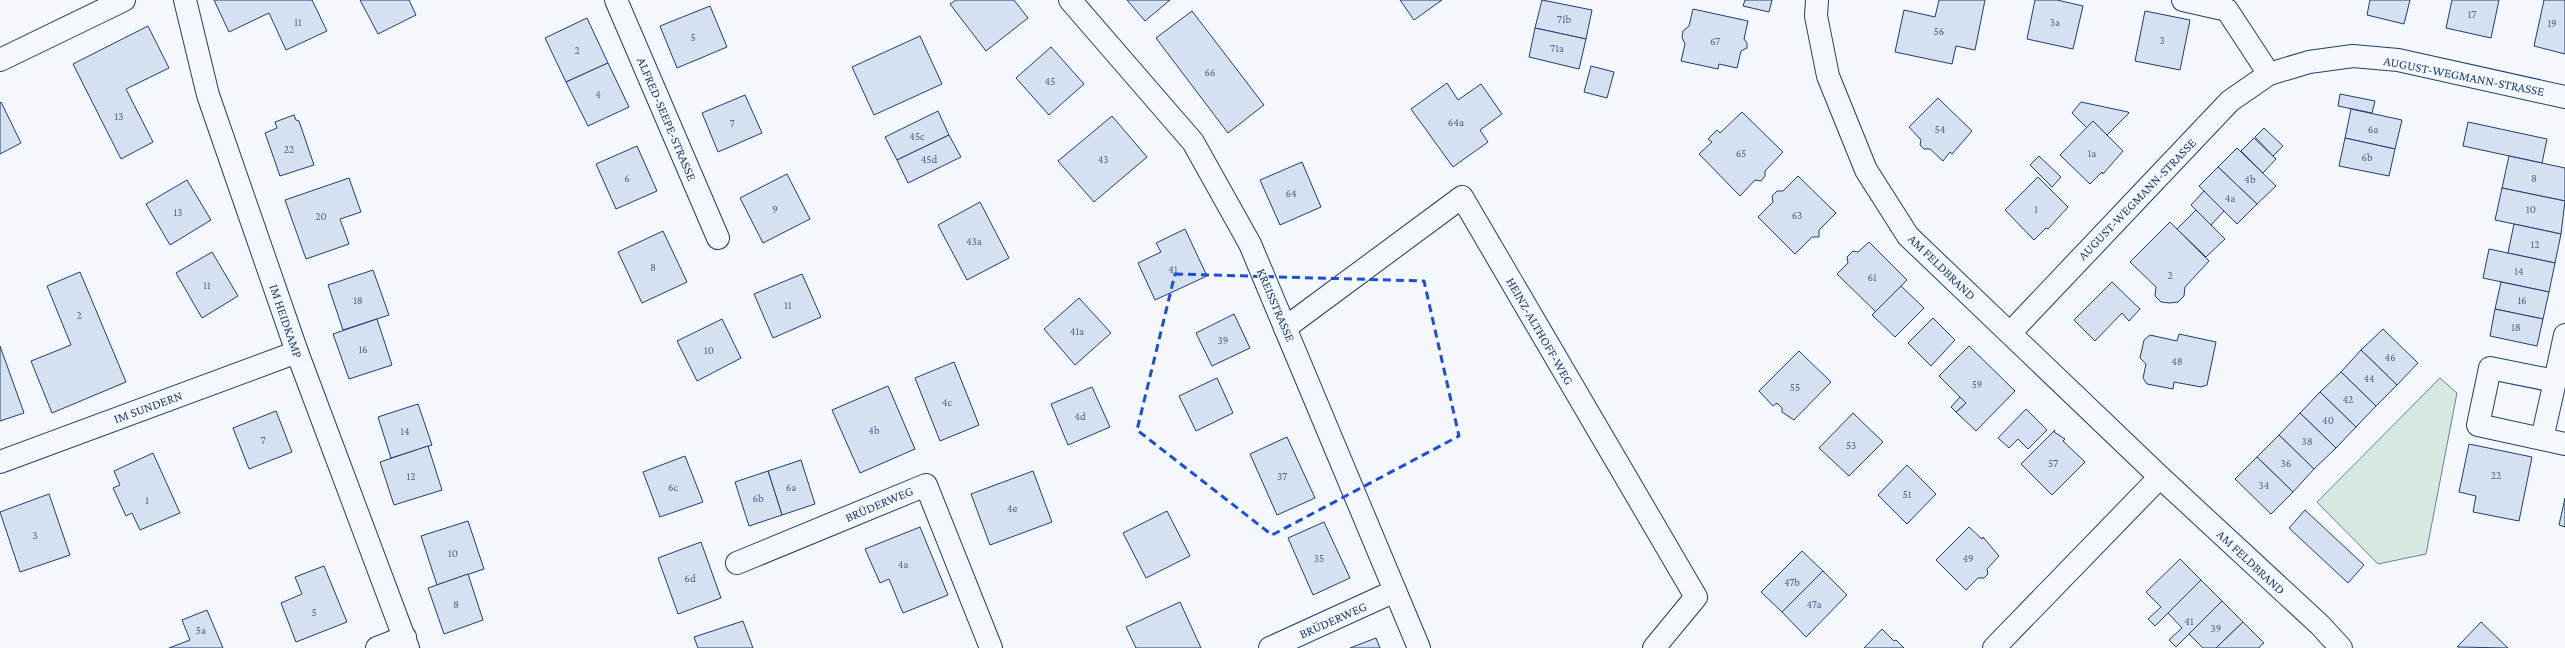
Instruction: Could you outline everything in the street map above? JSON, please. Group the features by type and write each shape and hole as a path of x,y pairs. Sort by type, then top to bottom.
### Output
{"street":[{"path":"0,60 124,0"},
{"name":"IM HEIDKAMP","path":"185,0 208,95 297,352 407,643 377,648"},
{"name":"ALFRED-SEEPE-STRASSE","path":"616,0 718,238"},
{"name":"KREISSTRASSE","path":"1070,0 1193,142 1250,244 1419,648"},
{"name":"AM FELDBRAND","path":"1817,0 1816,16 1828,76 1866,170 1908,236 2011,332 2160,477 2320,625 2341,648"},
{"path":"2183,0 2228,10 2269,74"},
{"name":"AUGUST-WEGMANN-STRASSE","path":"2011,332 2230,101 2269,74 2309,62 2353,56 2398,60 2565,96"},
{"name":"HEINZ-ALTHOFF-WEG","path":"1285,328 1462,197 1696,597 1654,648"},
{"path":"2542,439 2565,336"},
{"name":"IM SUNDERN","path":"0,462 297,352"},
{"path":"2555,381 2490,368 2478,425 2565,444"},
{"path":"1994,648 2160,477"},
{"name":"BRÜDERWEG","path":"737,564 926,484 991,648"},
{"name":"BRÜDERWEG","path":"1270,648 1396,591"}],"highlighted area":[{"path":"1175,274 1424,281 1459,436 1272,535 1137,430"}],"shaded area":[{"path":"2440,378 2457,393 2426,554 2378,564 2317,502"}],"building":[{"path":"214,0 312,0 327,31 286,50 269,13 229,32"},
{"path":"360,0 409,0 416,15 378,34"},
{"path":"956,0 1014,0 1028,18 986,51 950,4"},
{"path":"1127,0 1170,0 1145,21"},
{"path":"1400,0 1442,0 1414,20"},
{"path":"1542,0 1592,10 1586,39 1535,28"},
{"path":"1745,0 1772,0 1769,12 1743,6"},
{"path":"1939,0 1985,0 1975,50 1956,46 1952,64 1895,52 1904,10 1935,17"},
{"path":"2035,0 2057,0 2083,6 2073,49 2027,39"},
{"path":"2370,0 2410,0 2404,24 2367,15"},
{"path":"2452,0 2499,0 2491,38 2446,28"},
{"path":"2544,0 2565,0 2565,54 2534,46"},
{"path":"710,6 727,47 677,68 660,26"},
{"path":"1693,9 1748,21 1744,39 1747,43 1747,48 1741,51 1737,68 1719,64 1718,69 1681,61 1685,44 1682,37 1683,31 1689,26"},
{"path":"1192,11 1264,105 1228,133 1156,38"},
{"path":"2145,11 2190,20 2180,70 2135,61"},
{"path":"587,18 608,63 566,82 545,38"},
{"path":"148,26 169,68 126,89 153,142 121,159 73,64"},
{"path":"1535,28 1586,39 1579,69 1529,57"},
{"path":"920,36 942,84 874,115 852,67"},
{"path":"1051,47 1084,84 1049,115 1016,78"},
{"path":"608,63 629,107 588,126 566,82"},
{"path":"1591,66 1614,72 1607,98 1584,92"},
{"path":"1447,83 1458,100 1481,84 1502,114 1480,130 1488,142 1453,167 1411,109"},
{"path":"2340,94 2375,101 2372,113 2338,106"},
{"path":"745,95 762,133 718,152 702,113"},
{"path":"1938,98 1972,131 1952,154 1950,152 1943,161 1930,149 1924,149 1920,145 1921,140 1909,127"},
{"path":"1,102 21,143 0,154 0,103"},
{"path":"2081,102 2129,113 2107,135 2093,121 2087,128 2072,113"},
{"path":"2351,109 2402,120 2395,149 2345,138"},
{"path":"938,111 949,135 897,160 885,137"},
{"path":"1742,112 1783,152 1765,171 1765,176 1761,181 1755,180 1740,196 1699,154 1712,142 1708,139 1717,130 1720,133"},
{"path":"294,115 296,120 299,121 314,165 280,176 265,133 277,128 275,122"},
{"path":"1112,116 1147,157 1094,202 1058,161"},
{"path":"2093,121 2123,151 2103,174 2102,172 2090,184 2060,155"},
{"path":"2468,122 2547,139 2542,163 2463,146"},
{"path":"2264,128 2283,146 2273,156 2255,137"},
{"path":"949,135 961,157 908,183 897,160"},
{"path":"2254,138 2276,159 2263,173 2241,151"},
{"path":"2345,138 2395,149 2389,176 2339,166"},
{"path":"637,146 657,191 616,209 596,164"},
{"path":"2237,148 2276,186 2257,204 2218,167"},
{"path":"2039,156 2061,177 2052,187 2030,165"},
{"path":"2509,156 2565,168 2565,201 2502,188"},
{"path":"1302,162 1321,207 1280,225 1260,180"},
{"path":"2218,167 2257,204 2237,224 2199,186"},
{"path":"787,174 810,219 763,243 740,198"},
{"path":"1798,176 1836,213 1819,230 1819,237 1812,237 1795,254 1758,217 1773,202 1772,196 1777,191 1783,191"},
{"path":"2038,177 2068,207 2048,229 2046,228 2034,240 2005,210"},
{"path":"349,178 361,212 340,219 349,244 306,259 285,200"},
{"path":"187,180 211,220 170,245 146,204"},
{"path":"2502,188 2565,201 2561,234 2495,220"},
{"path":"2204,191 2224,211 2211,225 2191,205"},
{"path":"980,202 1009,258 967,280 938,225"},
{"path":"2196,210 2225,239 2206,257 2177,229"},
{"path":"2170,222 2209,261 2185,287 2184,296 2178,302 2170,303 2161,302 2155,296 2156,287 2130,262"},
{"path":"2514,224 2561,234 2555,263 2508,253"},
{"path":"1185,229 1207,276 1155,300 1138,263 1161,252 1156,243"},
{"path":"663,231 687,282 642,303 618,252"},
{"path":"1869,242 1907,280 1876,312 1837,274 1848,263 1847,257 1853,251 1858,252"},
{"path":"2489,249 2555,263 2549,292 2483,278"},
{"path":"212,252 238,296 202,318 176,273"},
{"path":"373,270 389,315 343,330 328,285"},
{"path":"80,272 126,382 52,413 31,361 71,345 47,286"},
{"path":"802,274 821,317 773,338 754,294"},
{"path":"2112,282 2140,309 2129,321 2122,313 2095,341 2074,320"},
{"path":"2501,282 2549,292 2543,319 2495,309"},
{"path":"1901,286 1924,308 1895,337 1872,315"},
{"path":"1079,298 1111,333 1075,365 1044,329"},
{"path":"2495,309 2543,319 2537,346 2490,336"},
{"path":"1234,314 1250,348 1212,366 1196,333"},
{"path":"1933,318 1955,340 1931,366 1908,343"},
{"path":"377,319 392,365 349,379 333,334"},
{"path":"722,319 741,358 697,381 677,341"},
{"path":"2383,329 2418,363 2397,385 2361,350"},
{"path":"2179,334 2216,342 2207,385 2201,387 2174,382 2173,389 2147,384 2143,378 2146,364 2140,358 2144,340 2150,335 2177,341"},
{"path":"0,346 24,413 0,421"},
{"path":"1969,346 2015,391 1976,431 1956,412 1966,403 1939,376"},
{"path":"2361,350 2397,385 2376,406 2341,372"},
{"path":"1799,351 1831,382 1794,420 1782,412 1782,408 1777,403 1773,406 1759,391"},
{"path":"954,362 979,425 940,441 915,378"},
{"path":"2341,372 2376,406 2356,427 2320,392"},
{"path":"1217,378 1233,413 1196,431 1179,396"},
{"path":"888,386 915,449 860,473 832,410"},
{"path":"1092,387 1110,427 1068,445 1051,404"},
{"path":"2320,392 2356,427 2336,448 2300,413"},
{"path":"1960,397 1966,403 1956,412 1951,407"},
{"path":"418,404 432,445 391,458 378,417"},
{"path":"2026,409 2047,430 2028,449 2018,439 2009,448 1998,438"},
{"path":"276,411 292,452 249,469 233,428"},
{"path":"1853,413 1883,442 1849,476 1819,448"},
{"path":"2300,413 2336,448 2314,469 2279,435"},
{"path":"2055,430 2054,432 2065,439 2063,441 2085,462 2052,495 2021,464"},
{"path":"2279,435 2314,469 2293,492 2257,457"},
{"path":"1287,437 1315,498 1277,515 1250,454"},
{"path":"2469,444 2532,457 2519,521 2473,512 2476,496 2459,492"},
{"path":"428,446 442,490 394,505 380,462"},
{"path":"153,453 180,513 140,530 132,513 126,516 113,488 120,485 114,471"},
{"path":"685,456 703,502 660,517 643,472"},
{"path":"2257,457 2293,492 2271,514 2235,479"},
{"path":"801,460 815,504 782,515 768,471"},
{"path":"1907,465 1936,494 1907,524 1878,495"},
{"path":"768,471 782,515 749,526 735,482"},
{"path":"1033,471 1052,522 990,545 971,494"},
{"path":"49,494 70,555 20,572 0,512"},
{"path":"2565,498 2565,527 2559,525"},
{"path":"2305,510 2364,565 2348,583 2289,528"},
{"path":"1167,511 1190,556 1146,578 1123,533"},
{"path":"468,521 484,569 437,585 421,536"},
{"path":"1324,522 1350,578 1313,595 1288,538"},
{"path":"920,527 948,595 903,613 889,579 880,583 865,549"},
{"path":"1969,527 1982,539 1983,537 1999,556 1987,569 1988,574 1984,578 1978,578 1966,590 1936,560"},
{"path":"701,542 721,598 678,614 658,558"},
{"path":"1802,551 1823,571 1782,612 1761,592"},
{"path":"2180,559 2201,580 2155,626 2148,619 2161,607 2146,592"},
{"path":"324,566 347,622 296,642 281,603 302,594 295,577"},
{"path":"1823,571 1847,595 1806,637 1782,612"},
{"path":"468,574 483,620 444,634 428,588"},
{"path":"2201,580 2222,601 2176,647 2169,640 2182,628 2168,613"},
{"path":"2222,601 2243,622 2216,648 2203,648 2189,634"},
{"path":"1180,602 1201,648 1136,648 1126,627"},
{"path":"207,610 223,648 169,648 190,640 182,620"},
{"path":"743,621 753,648 698,648 694,637"},
{"path":"2243,622 2264,643 2259,648 2216,648"},
{"path":"2481,622 2508,648 2457,647"},
{"path":"1882,629 1894,641 1896,640 1904,648 1864,648"},
{"path":"1376,638 1380,648 1350,648"}]}
